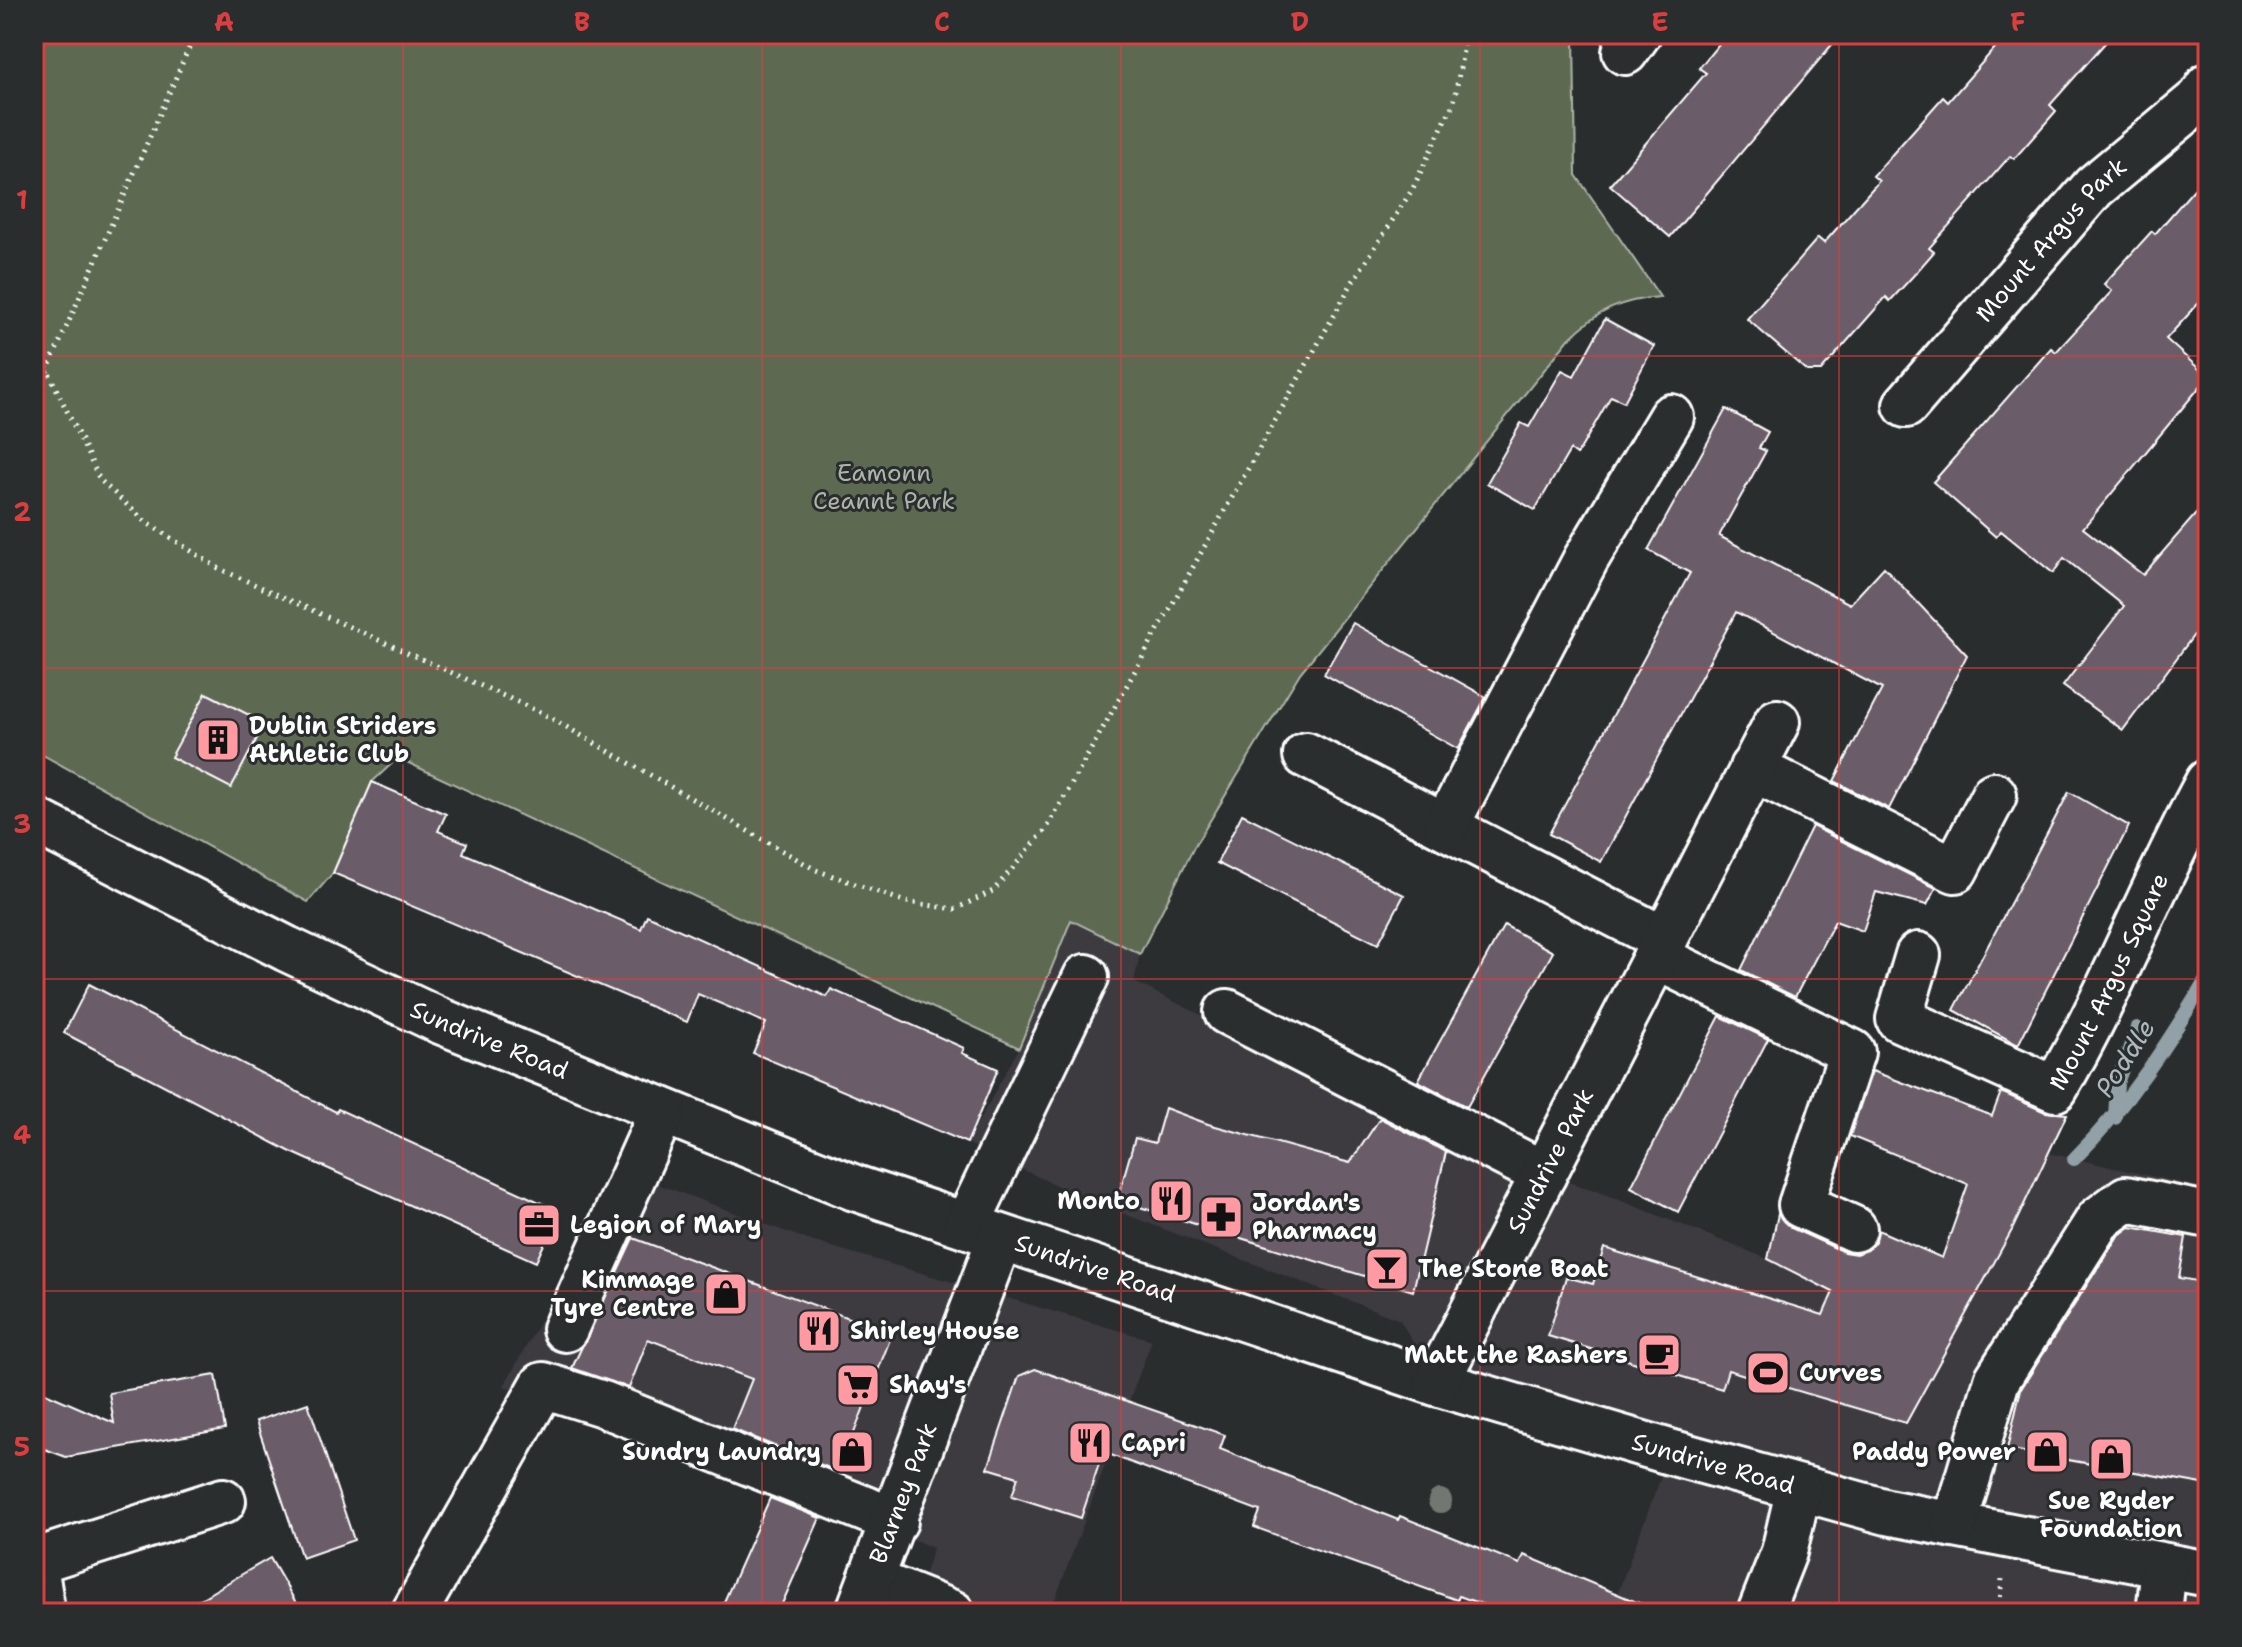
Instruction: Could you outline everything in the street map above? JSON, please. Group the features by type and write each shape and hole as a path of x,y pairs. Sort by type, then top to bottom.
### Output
{"street":[{"name":"Mount Argus Park","path":"1906,405 2094,187 2201,98 2208,86"},
{"path":"1446,826 1586,559 1671,417"},
{"name":"Sundrive Park","path":"1436,1383 1777,722"},
{"path":"1306,755 1446,826 1660,949 1852,1052 1801,1205 1854,1229"},
{"path":"1752,768 1955,870 1994,795"},
{"name":"Mount Argus Square","path":"1918,955 1899,1019 2055,1089 2097,1018 2180,833 2208,782"},
{"name":"Sundrive Road","path":"34,820 287,949 438,1020 855,1188 1436,1383 1799,1488 1954,1525 2208,1574"},
{"name":"Blarney Park","path":"865,1597 895,1521 984,1231 1086,977"},
{"path":"1227,1012 1544,1174"},
{"path":"565,1329 662,1112"},
{"path":"1954,1525 1997,1380 2099,1219 2126,1199 2208,1215"},
{"path":"414,1613 543,1385 603,1404 895,1521"},
{"path":"1760,1613 1784,1552 1799,1488"},
{"path":"36,1613 41,1603 35,1560 223,1501"},
{"path":"2159,1613 2164,1566"},
{"path":"865,1597 952,1613"}],"path":[{"path":"34,401 46,367 195,34"},
{"path":"46,367 100,480 147,523 220,569 542,713 816,870 906,902 955,909 993,891 1047,828 1352,283 1412,190 1454,102 1466,34"},
{"path":"1999,1613 2000,1602"}],"shaded area":[{"path":"1071,920 1140,954 1134,982 1501,1162 1594,1190 1768,1259 1781,1205 1871,1227 1948,1260 1961,1215 1958,1214 2001,1092 2067,1114 2049,1153 2208,1189 2208,1613 1610,1613 1670,1453 1436,1383 1400,1320 1083,1198 967,1143 1019,1048"},
{"path":"614,1168 811,1241 1152,1340 1050,1613 993,1613 921,1586 933,1548 775,1478 504,1386 542,1318"}],"green space":[{"name":"Eamonn Ceannt Park","path":"34,34 1574,34 1576,175 1660,297 1633,301 1610,309 1589,321 1569,339 1300,673 1194,847 1140,954 1071,920 1019,1048 398,758 372,782 333,873 308,902 34,750"}],"building":[{"path":"1727,34 1841,34 1670,237 1610,185 1706,73 1699,68"},
{"path":"2007,34 2113,34 2050,105 2056,111 2014,159 2010,156 1929,248 1934,252 1913,276 1890,301 1886,297 1821,371 1807,371 1747,319 1818,238 1824,243 1879,181 1873,176 1943,97 1948,102"},
{"path":"2208,173 2208,293 2166,339 2208,377 2083,528 2143,575 2208,500 2208,616 2123,730 2063,686 2124,606 2064,558 2053,573 2001,531 1996,537 1933,482 2051,348 2056,352 2112,291 2104,284 2152,231 2155,234"},
{"path":"1605,319 1654,346 1624,402 1611,396 1577,455 1570,450 1535,510 1487,483 1521,423 1529,427 1562,370 1574,376"},
{"path":"1726,409 1768,432 1759,448 1766,451 1719,536 1850,604 1884,567 1967,655 1889,809 1834,781 1882,689 1736,612 1601,862 1549,834 1690,573 1648,550"},
{"path":"1353,623 1486,697 1458,749 1324,674"},
{"name":"Dublin Striders Athletic Club","path":"206,693 265,723 231,788 171,757"},
{"path":"372,782 446,814 438,831 467,843 463,853 641,929 647,915 827,997 831,989 964,1048 962,1053 998,1069 967,1143 753,1053 766,1023 698,994 687,1022 333,873"},
{"path":"2069,792 2129,826 2018,1045 1954,1010"},
{"path":"1242,814 1404,895 1378,944 1217,863"},
{"path":"1812,826 1936,888 1927,905 1876,892 1863,931 1835,921 1795,997 1741,970"},
{"path":"1504,925 1553,952 1467,1107 1418,1081"},
{"path":"89,984 336,1112 338,1109 559,1211 536,1262 289,1151 64,1033"},
{"path":"1720,1016 1768,1039 1678,1212 1631,1187"},
{"path":"1872,1071 1992,1116 2001,1092 2045,1112 2067,1114 2012,1230 1906,1423 1728,1370 1722,1389 1548,1336 1566,1277 1593,1284 1604,1248 1823,1315 1833,1292 1768,1259 1778,1214 1791,1228 1844,1252 1856,1254 1868,1250 1876,1240 1878,1230 1942,1258 1968,1184 1850,1136"},
{"path":"1165,1108 1208,1124 1350,1163 1380,1118 1446,1152 1413,1291 1117,1200 1135,1138 1155,1143"},
{"path":"2130,1227 2186,1237 2179,1278 2208,1283 2208,1485 2007,1449 2021,1389 2118,1236"},
{"path":"633,1238 892,1334 839,1472 732,1429 752,1379 648,1339 629,1388 572,1368"},
{"path":"1035,1369 1225,1435 1220,1449 1398,1520 1400,1516 1520,1564 1524,1555 1663,1613 1507,1613 1459,1596 1457,1600 1254,1527 1260,1511 1103,1452 1081,1518 1012,1496 1018,1477 988,1468 1019,1376"},
{"path":"216,1375 225,1429 66,1457 34,1445 34,1388 114,1423 109,1393"},
{"path":"308,1403 354,1540 302,1558 256,1421"},
{"path":"770,1498 820,1518 778,1613 719,1613"},
{"path":"270,1558 302,1613 177,1613 239,1576"}],"waterway":[{"name":"Poddle","path":"2074,1159 2130,1094 2208,977"},
{"path":"2115,1118 2117,1083 2137,1028"}],"place":[{"name":"Dublin Striders Athletic Club","path":"218,740"},
{"name":"Monto","path":"1171,1201"},
{"name":"Jordan's Pharmacy","path":"1221,1217"},
{"name":"Legion of Mary","path":"539,1225"},
{"name":"The Stone Boat","path":"1387,1269"},
{"name":"Kimmage Tyre Centre","path":"726,1294"},
{"name":"Shirley House","path":"819,1331"},
{"name":"Matt the Rashers","path":"1659,1355"},
{"name":"Curves","path":"1768,1373"},
{"name":"Shay's","path":"858,1385"},
{"name":"Capri","path":"1090,1443"},
{"name":"Sundry Laundry","path":"852,1452"},
{"name":"Paddy Power","path":"2047,1452"},
{"name":"Sue Ryder Foundation","path":"2111,1459"}]}
